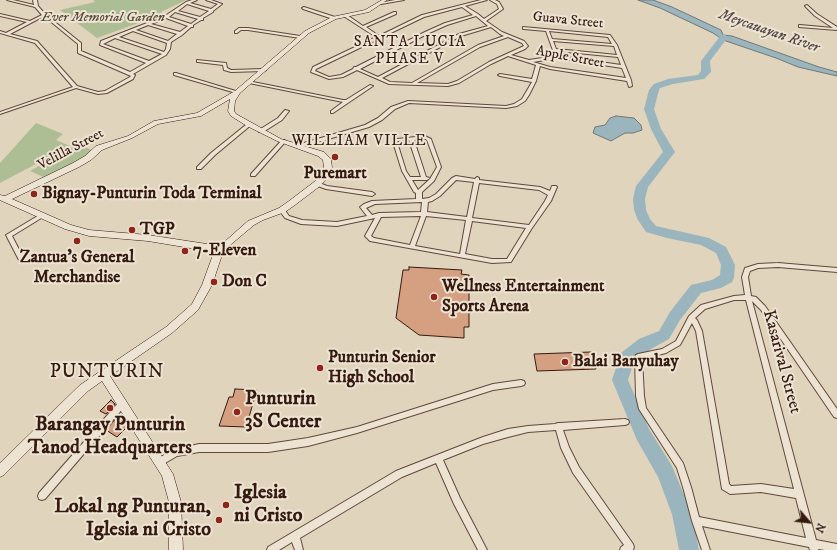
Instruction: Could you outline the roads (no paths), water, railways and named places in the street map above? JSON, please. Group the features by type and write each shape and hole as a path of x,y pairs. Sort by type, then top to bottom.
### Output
{"main road":[{"name":"Velilla Street","path":"2,198 76,164 88,158 99,148 109,143 130,137 156,122 199,115 237,92 300,37 320,24 334,18 366,11 383,2"},
{"path":"0,471 84,388 169,330 195,307 207,285 222,247 251,223 282,210 317,184 325,176 328,168 327,159 321,154 261,131 233,115 231,111 232,101 237,92"},
{"path":"2,198 41,216 89,233 148,238 222,247"},
{"path":"103,374 167,474 175,502 176,550"}],"street":[{"path":"9,0 36,6"},
{"path":"0,113 76,87 102,93 132,78 133,75 78,52 80,44 44,15 36,6 35,0"},
{"path":"150,63 101,44 102,42 166,17 187,3 195,0"},
{"path":"130,74 164,54 168,49 169,42 202,19 220,4 208,0"},
{"path":"383,2 402,0"},
{"path":"477,15 446,24 426,32 342,76 329,78 313,72 314,68 423,16 485,0"},
{"path":"484,21 501,9 498,3 492,0"},
{"path":"187,3 212,11"},
{"path":"355,68 389,83 443,85 454,83 526,46 523,42 507,36 491,26 463,6"},
{"path":"807,6 816,15 837,29"},
{"path":"304,8 334,18"},
{"path":"175,11 202,19"},
{"path":"363,27 395,13"},
{"path":"0,15 30,22"},
{"path":"6,34 44,15"},
{"path":"346,16 379,37"},
{"path":"166,17 192,26"},
{"path":"148,24 181,34"},
{"path":"378,78 460,35 491,26"},
{"path":"800,26 837,29"},
{"name":"Guava Street","path":"524,28 605,34 610,37 615,45"},
{"path":"236,32 240,29 248,29 300,37"},
{"path":"132,30 169,42"},
{"path":"547,30 557,57"},
{"path":"0,32 36,42 76,87"},
{"path":"412,84 479,46 507,36"},
{"path":"116,37 164,54"},
{"path":"550,40 615,45 630,86"},
{"path":"555,50 619,56"},
{"name":"Apple Street","path":"507,55 538,65 629,80"},
{"path":"528,61 557,57 624,67"},
{"path":"198,61 225,64 225,69 231,71 264,70"},
{"path":"299,146 367,126 380,119 393,108 408,102 506,107 515,105 524,100 534,81 538,65"},
{"path":"175,74 237,92"},
{"path":"500,75 534,81"},
{"path":"249,82 347,101"},
{"path":"333,112 371,86"},
{"path":"261,131 280,118 287,111"},
{"path":"199,168 213,154 249,125"},
{"path":"419,192 416,191 408,179 395,142 397,140 426,137 429,139 439,167 432,180 419,192 419,201"},
{"path":"411,139 424,178"},
{"path":"254,175 284,141"},
{"path":"370,216 363,207 374,202 426,201 438,195 454,179 461,177 540,190 551,194"},
{"path":"408,179 424,178 432,180"},
{"path":"462,256 477,180"},
{"path":"317,184 326,187 372,194"},
{"path":"379,215 368,236 369,238 492,261 509,261 530,226 548,201 554,187"},
{"path":"412,246 424,214 426,201"},
{"path":"282,210 287,217 301,222 337,224 370,216 424,214 530,226"},
{"path":"22,261 9,235 41,216"},
{"name":"Kasarival Street","path":"813,547 748,297 745,277 747,270 752,267 778,265 837,270"},
{"path":"706,550 680,466 643,409 640,396 637,361 638,357 664,351 678,343 691,318 696,312 710,304 734,298 748,297 763,308 837,415"},
{"path":"691,318 695,322 699,331 725,486 730,490 761,488 800,494"},
{"path":"160,462 176,453 199,448 268,448 308,442 404,416 493,387 521,383"},
{"path":"42,496 122,404"},
{"path":"270,550 383,482 438,458 508,433 528,429 625,422"},
{"path":"558,426 565,448 576,470 630,547 624,550"},
{"path":"438,458 457,501 483,550"},
{"path":"696,521 813,547 837,548"},
{"path":"295,536 299,550"}],"water":[{"path":"638,0 653,0 672,7 721,30 723,35 732,36 837,72 837,76 798,67 723,40 713,33 660,8"},
{"path":"616,116 634,118 641,125 642,130 633,133 625,133 611,141 593,133 595,127 605,125 610,118"}],"waterway":[{"path":"689,550 682,514 665,472 643,434 620,380 627,358 645,344 664,335 675,316 696,289 716,284 727,278 728,265 721,250 704,241 667,234 651,229 644,220 640,210 639,199 642,186 669,152 656,129 649,109 654,90 657,86 671,81 701,77 706,72 705,61 724,37"}],"place":[{"name":"Puremart","path":"335,157"},
{"name":"Bignay-Punturin Toda Terminal","path":"34,194"},
{"name":"TGP","path":"132,230"},
{"name":"Zantua's General Merchandise","path":"77,241"},
{"name":"7-Eleven","path":"185,251"},
{"name":"Don C","path":"214,282"},
{"name":"Wellness Entertainment Sports Arena","path":"434,297"},
{"name":"Balai Banyuhay","path":"565,362"},
{"name":"Punturin Senior High School","path":"320,368"},
{"name":"Barangay Punturin Tanod Headquarters","path":"110,408"},
{"name":"Punturin 3S Center","path":"237,412"},
{"name":"Iglesia ni Cristo","path":"226,505"},
{"name":"Lokal ng Punturan, Iglesia ni Cristo","path":"219,520"}],"district":[{"name":"SANTA LUCIA PHASE V","path":"410,52"},
{"name":"WILLIAM VILLE","path":"359,142"},
{"name":"PUNTURIN","path":"107,373"}],"park label":[{"name":"Ever Memorial Garden","path":"103,18"}],"water label":[{"name":"Meycauayan River","path":"769,32"}]}
